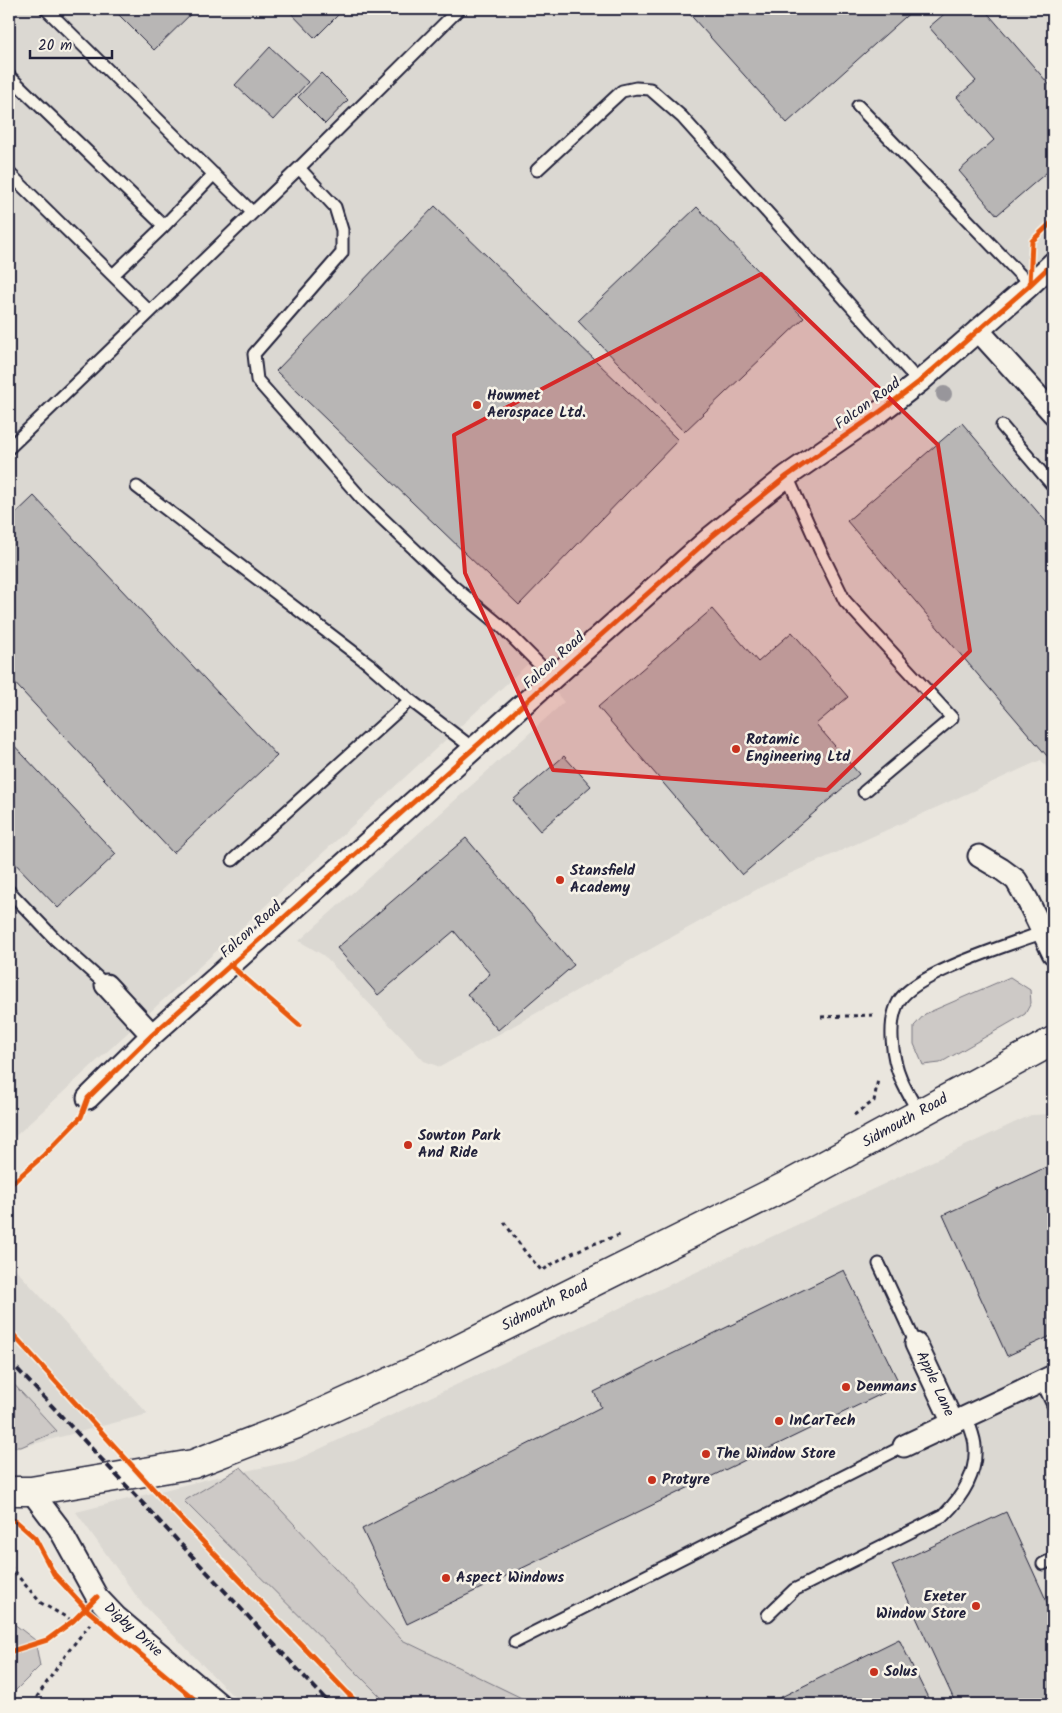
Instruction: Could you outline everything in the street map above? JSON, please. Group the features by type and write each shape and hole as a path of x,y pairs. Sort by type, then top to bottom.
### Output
{"street":[{"name":"Falcon Road","path":"88,1098 152,1035 710,538 787,476 918,382 1053,263"},
{"path":"978,330 1053,413"},
{"path":"979,856 1016,880 1053,953"},
{"path":"106,985 152,1035"},
{"name":"Sidmouth Road","path":"20,1491 193,1464 297,1424 429,1364 786,1186 1053,1041"},
{"name":"Apple Lane","path":"916,1344 960,1420"},
{"name":"Apple Lane","path":"904,1446 1047,1379"},
{"name":"Digby Drive","path":"20,1491 59,1528 93,1608 116,1616 220,1704"}],"lane":[{"path":"46,9 252,212"},
{"path":"9,448 299,168 459,9"},
{"path":"9,76 164,226"},
{"path":"537,170 622,91 636,88 650,89 682,117 918,382"},
{"path":"858,106 1030,285"},
{"path":"299,168 335,207 342,230 342,253 254,354 257,380 362,499 454,587 501,626 553,678"},
{"path":"9,173 150,312"},
{"path":"113,275 214,174"},
{"path":"1002,426 1053,486"},
{"path":"787,476 845,601 952,718 864,792"},
{"path":"137,487 369,664 410,700 474,749"},
{"path":"233,860 410,700"},
{"path":"9,891 56,940 106,985"},
{"path":"919,1113 900,1078 892,1046 891,1025 899,1001 916,985 947,969 1044,932"},
{"path":"879,1264 916,1344"},
{"path":"1047,1379 1053,1405"},
{"path":"768,1615 794,1590 944,1515 955,1504 966,1488 972,1469 975,1447 960,1420"},
{"path":"515,1642 904,1446"}],"path":[{"path":"822,1017 894,1015"},
{"path":"851,1117 874,1101 878,1071"},
{"path":"504,1222 526,1253 542,1271 556,1261 592,1243 626,1233"},
{"path":"9,1566 41,1602 74,1621"},
{"path":"67,1626 93,1608"},
{"path":"32,1704 67,1653 93,1608"}],"highlighted area":[{"path":"761,274 938,445 970,651 827,790 553,770 465,573 454,435"}],"shaded area":[{"path":"9,9 1053,9 1053,776 1041,760 763,886 440,1067 424,1061 323,955 299,941 564,702 530,662 9,1142"},
{"path":"1010,977 1030,990 1031,1003 1025,1014 940,1063 923,1065 914,1044 914,1026 925,1014"},
{"path":"1053,1114 1053,1704 243,1704 140,1601 76,1512 216,1477 294,1461 1031,1115"},
{"path":"9,1262 148,1414 22,1447 9,1447"},
{"path":"9,1379 57,1431 21,1447 9,1447"},
{"path":"241,1467 402,1640 534,1704 388,1704 184,1501"},
{"path":"9,1620 35,1640 40,1666 12,1694 9,1694"}],"building":[{"path":"113,9 196,9 154,50"},
{"path":"287,9 344,9 315,38"},
{"path":"685,9 914,9 787,123"},
{"path":"950,9 984,9 1053,89 1053,167 997,215 959,171 994,140 957,97 976,81 929,27"},
{"path":"270,47 308,82 273,120 235,85"},
{"path":"321,73 348,100 325,124 298,97"},
{"name":"Howmet Aerospace Ltd.","path":"435,206 678,440 519,605 276,371"},
{"path":"697,207 804,318 684,432 578,321"},
{"path":"962,423 1053,530 1053,763 847,521"},
{"path":"34,496 277,756 173,853 9,677 9,520"},
{"name":"Rotamic Engineering Ltd","path":"712,609 758,662 792,632 848,697 816,724 859,774 742,875 598,707"},
{"path":"9,740 116,854 58,908 9,857"},
{"path":"564,756 591,786 540,831 513,800"},
{"path":"466,838 574,965 498,1030 467,994 490,974 454,931 378,995 337,948"},
{"path":"1053,1164 1053,1335 1007,1356 943,1215"},
{"path":"844,1270 900,1385 407,1624 362,1529 601,1407 594,1392"},
{"path":"1006,1512 1053,1615 1053,1704 956,1704 892,1565"},
{"name":"Solus","path":"899,1639 931,1704 767,1704"}],"railway":[{"path":"9,1360 330,1704"}],"cycle path":[{"path":"1030,285 1032,241 1053,221"},
{"path":"9,1186 44,1155 81,1117 88,1098 152,1035 710,538 787,476 881,411 919,382 1053,263"},
{"path":"230,965 299,1025"},
{"path":"9,1330 165,1502 358,1704"},
{"path":"9,1518 17,1522 35,1538 54,1574 86,1609 200,1704"},
{"path":"9,1652 47,1640 73,1621 97,1597"}],"place":[{"name":"Howmet Aerospace Ltd.","path":"477,405"},
{"name":"Rotamic Engineering Ltd","path":"736,749"},
{"name":"Stansfield Academy","path":"560,880"},
{"name":"Sowton Park And Ride","path":"408,1145"},
{"name":"Denmans","path":"846,1387"},
{"name":"InCarTech","path":"779,1421"},
{"name":"The Window Store","path":"706,1454"},
{"name":"Protyre","path":"652,1480"},
{"name":"Aspect Windows","path":"446,1578"},
{"name":"Exeter Window Store","path":"976,1606"},
{"name":"Solus","path":"874,1672"}]}
